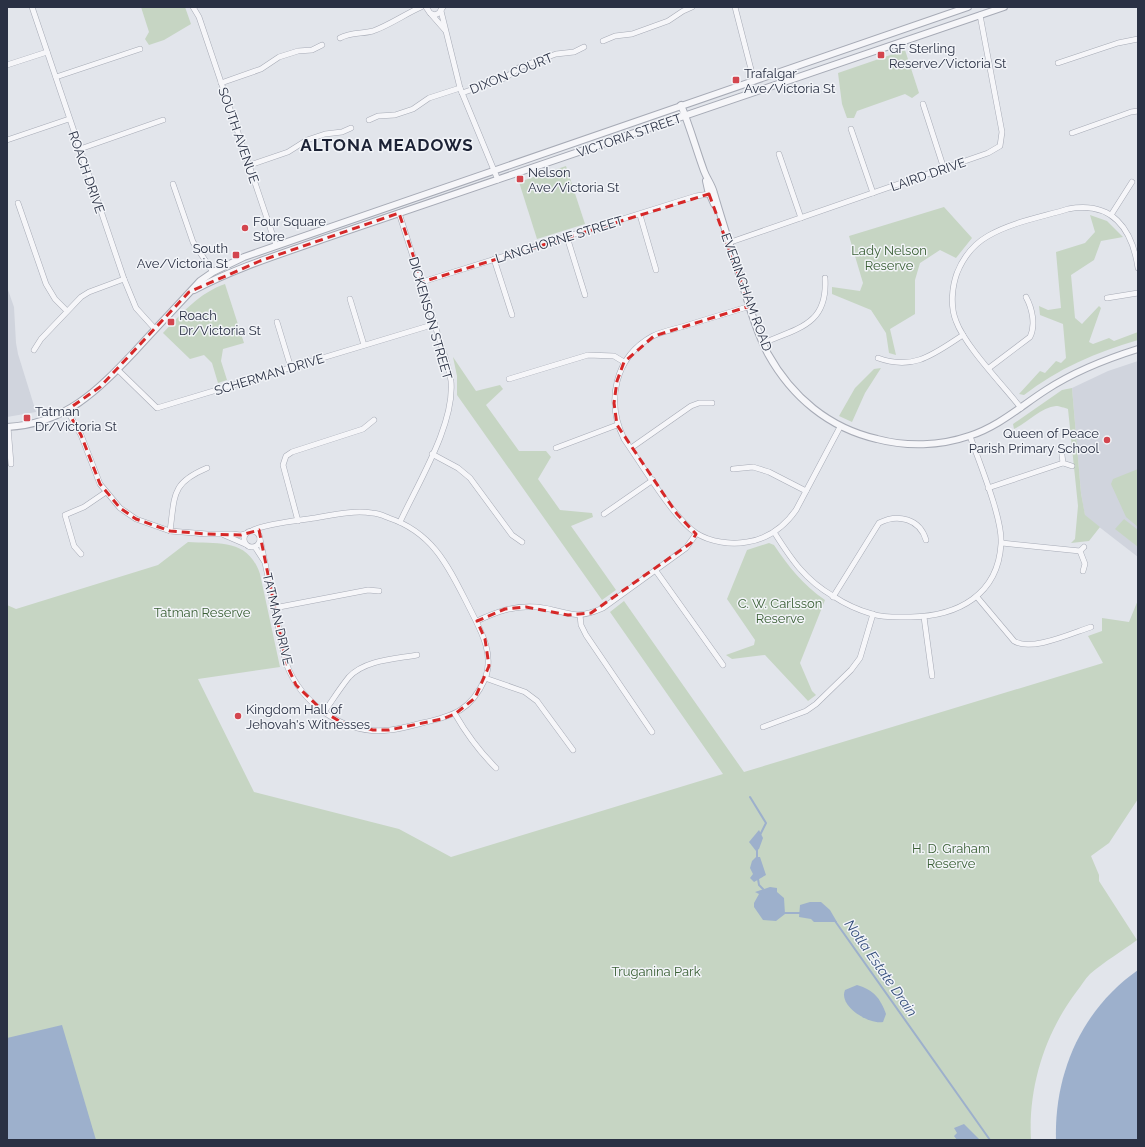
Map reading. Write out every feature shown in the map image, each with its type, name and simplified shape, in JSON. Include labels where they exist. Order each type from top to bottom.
[{"type":"street","name":"ROACH DRIVE","points":[[32,7],[124,279],[136,308],[155,329]]},
{"type":"street","name":"SOUTH AVENUE","points":[[193,7],[199,17],[280,254]]},
{"type":"street","name":"SOUTH AVENUE","points":[[198,7],[199,17]]},
{"type":"street","points":[[340,38],[349,34],[368,32],[386,26],[402,15],[421,7]]},
{"type":"street","points":[[603,41],[615,36],[632,34],[668,21],[692,7]]},
{"type":"street","points":[[735,7],[758,91]]},
{"type":"street","name":"VICTORIA STREET","points":[[8,427],[34,424],[56,416],[78,404],[100,387],[189,292],[213,272],[244,257],[396,203],[968,7]]},
{"type":"street","name":"VICTORIA STREET","points":[[189,292],[218,278],[280,254],[1004,7]]},
{"type":"street","points":[[414,11],[429,11],[437,14],[443,9]]},
{"type":"street","points":[[443,9],[445,30],[461,90],[498,180]]},
{"type":"street","points":[[429,11],[445,30]]},
{"type":"street","name":"LAIRD DRIVE","points":[[728,243],[944,169],[994,150],[1000,146],[1002,141],[980,15]]},
{"type":"street","points":[[1058,63],[1118,43],[1138,39]]},
{"type":"street","points":[[221,82],[261,69],[279,57],[298,51],[312,50],[322,45]]},
{"type":"street","name":"DIXON COURT","points":[[369,120],[378,116],[395,115],[413,109],[429,98],[504,78],[520,67],[556,54],[574,52],[584,47]]},
{"type":"street","points":[[56,78],[140,49]]},
{"type":"street","points":[[7,66],[47,52]]},
{"type":"street","points":[[923,104],[944,169]]},
{"type":"street","name":"EVERINGHAM ROAD","points":[[681,105],[763,343],[784,380],[798,396],[813,409],[840,427],[864,436],[888,442],[916,444],[950,442],[970,436],[995,424],[1046,390],[1082,369],[1138,349]]},
{"type":"street","points":[[1072,133],[1131,112],[1138,111]]},
{"type":"street","points":[[7,140],[69,119]]},
{"type":"street","points":[[80,149],[163,120]]},
{"type":"street","points":[[250,165],[290,151],[307,140],[325,134],[342,132],[351,128]]},
{"type":"street","points":[[851,129],[873,193]]},
{"type":"street","points":[[779,154],[801,218]]},
{"type":"street","points":[[1111,215],[1132,182]]},
{"type":"street","points":[[174,184],[194,242],[218,278]]},
{"type":"street","name":"LANGHORNE STREET","points":[[422,282],[710,192]]},
{"type":"street","points":[[18,203],[46,284],[55,299],[67,311]]},
{"type":"street","name":"DICKENSON STREET","points":[[396,203],[422,282],[451,380],[451,392],[445,424],[400,522]]},
{"type":"street","points":[[1021,408],[963,335],[956,320],[953,294],[959,268],[976,245],[987,236],[1002,229],[1068,209],[1079,207],[1091,208],[1111,215],[1125,229],[1131,237],[1138,268]]},
{"type":"street","points":[[640,215],[656,270]]},
{"type":"street","points":[[567,237],[585,295]]},
{"type":"street","points":[[494,259],[512,315]]},
{"type":"street","points":[[763,343],[796,330],[812,320],[822,307],[826,294],[825,278]]},
{"type":"street","points":[[34,350],[41,339],[67,311],[89,292],[124,279]]},
{"type":"street","points":[[1107,298],[1138,293]]},
{"type":"street","points":[[989,368],[1030,336],[1033,330],[1032,308],[1026,297]]},
{"type":"street","points":[[350,299],[364,345]]},
{"type":"street","points":[[750,306],[654,336],[635,350],[624,362],[616,381],[614,403],[617,425],[652,480],[677,514],[696,534],[716,541],[738,544],[756,540],[774,532],[791,517],[840,427]]},
{"type":"street","points":[[277,322],[291,368]]},
{"type":"street","name":"SCHERMAN DRIVE","points":[[117,369],[157,408],[435,324]]},
{"type":"street","points":[[878,358],[899,363],[914,362],[929,357],[963,335]]},
{"type":"street","points":[[509,379],[588,355],[614,356],[624,362]]},
{"type":"street","points":[[631,448],[691,406],[699,403],[712,404]]},
{"type":"street","points":[[68,410],[82,435],[100,484],[120,508],[136,519],[170,531],[241,535],[253,530],[260,538],[254,547],[223,534]]},
{"type":"street","points":[[298,521],[284,465],[286,456],[292,452],[363,429],[374,420]]},
{"type":"street","points":[[556,448],[617,425]]},
{"type":"street","points":[[8,427],[11,464]]},
{"type":"street","points":[[774,532],[798,568],[814,583],[833,596],[873,614],[899,617],[924,617],[948,612],[964,605],[976,597],[988,585],[999,561],[1002,543],[999,523],[970,436]]},
{"type":"street","points":[[432,454],[458,468],[470,478],[512,535],[522,542]]},
{"type":"street","points":[[1062,455],[1063,463]]},
{"type":"street","points":[[988,488],[1063,463],[1072,466]]},
{"type":"street","points":[[733,468],[753,467],[769,472],[806,491]]},
{"type":"street","points":[[170,531],[176,491],[182,482],[191,474],[207,468]]},
{"type":"street","points":[[604,514],[652,480]]},
{"type":"street","points":[[81,554],[74,546],[65,515],[84,507],[106,492]]},
{"type":"street","name":"TATMAN DRIVE","points":[[253,530],[266,526],[345,513],[372,513],[400,522],[418,532],[431,544],[446,562],[485,639],[488,654],[488,666],[485,678],[475,698],[466,707],[455,714],[442,719],[389,730],[373,730],[356,727],[324,712],[304,695],[291,677],[286,663],[260,538],[264,530],[273,526]]},
{"type":"street","points":[[833,596],[879,523],[892,519],[913,521],[922,529],[926,540]]},
{"type":"street","points":[[245,534],[245,544]]},
{"type":"street","points":[[477,622],[505,609],[538,607],[568,615],[580,616],[603,608],[686,548],[696,534]]},
{"type":"street","points":[[1002,543],[1080,551]]},
{"type":"street","name":"TATMAN DRIVE","points":[[254,547],[265,562]]},
{"type":"street","points":[[1080,551],[1084,547]]},
{"type":"street","points":[[1080,551],[1085,564],[1083,571]]},
{"type":"street","points":[[656,571],[723,665]]},
{"type":"street","points":[[274,608],[368,590],[379,592]]},
{"type":"street","points":[[976,597],[1014,641],[1019,644],[1036,645],[1091,627]]},
{"type":"street","points":[[763,727],[806,711],[816,704],[851,670],[860,658],[873,614]]},
{"type":"street","points":[[580,616],[581,625],[586,635],[652,732]]},
{"type":"street","points":[[924,617],[932,676]]},
{"type":"street","points":[[324,712],[350,676],[357,670],[380,662],[417,655]]},
{"type":"street","points":[[485,678],[525,692],[537,700],[573,750]]},
{"type":"street","points":[[455,714],[479,751],[496,768]]},
{"type":"highlighted area","points":[[709,194],[750,306],[654,336],[624,362],[617,381],[614,403],[617,425],[677,514],[696,534],[691,543],[591,613],[568,615],[526,607],[505,609],[477,621],[485,639],[489,666],[475,698],[455,714],[442,719],[389,730],[373,730],[341,722],[324,712],[296,685],[286,663],[259,530],[241,535],[170,531],[136,519],[120,508],[100,484],[81,435],[67,410],[100,387],[189,292],[260,261],[399,213],[422,282]]},
{"type":"shaded area","points":[[7,287],[14,307],[18,354],[36,412],[7,417]]},
{"type":"shaded area","name":"Queen of Peace Parish Primary School","points":[[1138,361],[1138,557],[1085,516],[1081,493],[1072,388],[1108,371]]},
{"type":"green space","points":[[141,7],[185,7],[191,24],[164,40],[149,45],[145,39],[149,32]]},
{"type":"green space","points":[[905,50],[919,93],[912,98],[905,94],[857,111],[854,118],[847,118],[842,104],[838,73]]},
{"type":"green space","points":[[566,166],[585,224],[537,239],[519,182]]},
{"type":"green space","name":"Lady Nelson Reserve","points":[[944,207],[972,238],[956,258],[940,250],[920,263],[915,280],[915,314],[890,329],[896,355],[889,353],[886,333],[871,310],[832,294],[832,287],[860,291],[863,283],[849,236]]},
{"type":"green space","points":[[1090,215],[1107,221],[1123,237],[1101,241],[1094,260],[1071,275],[1075,318],[1082,324],[1099,306],[1101,308],[1089,342],[1093,344],[1109,338],[1114,341],[1138,332],[1138,340],[1078,362],[1050,377],[1024,395],[1019,394],[1040,371],[1045,373],[1056,361],[1061,363],[1066,358],[1063,324],[1040,315],[1039,306],[1048,310],[1061,308],[1056,252],[1085,243],[1095,232]]},
{"type":"green space","points":[[225,284],[244,343],[223,349],[221,361],[227,380],[218,383],[212,363],[204,355],[190,359],[163,333],[191,304],[207,293]]},
{"type":"green space","points":[[453,357],[476,391],[500,385],[503,389],[486,405],[519,451],[546,451],[551,457],[538,479],[560,510],[592,513],[593,517],[571,526],[616,590],[602,600],[457,395],[457,376]]},
{"type":"green space","points":[[881,368],[865,393],[852,422],[839,416],[855,388],[874,369]]},
{"type":"green space","points":[[1072,388],[1081,493],[1085,515],[1100,527],[1089,541],[1071,543],[1075,539],[1078,506],[1068,409],[1057,406],[1050,407],[1014,429],[1013,424],[1062,390]]},
{"type":"green space","points":[[1138,469],[1138,527],[1126,517],[1111,484],[1113,479]]},
{"type":"green space","points":[[1124,519],[1138,530],[1138,547],[1115,529]]},
{"type":"green space","points":[[188,542],[231,545],[240,549],[248,554],[255,562],[260,574],[280,667],[198,679],[254,792],[399,829],[451,857],[723,774],[610,612],[624,601],[744,772],[1103,663],[1088,636],[1102,631],[1102,618],[1129,622],[1138,600],[1138,799],[1109,843],[1091,856],[1099,875],[1099,881],[1137,940],[1090,974],[1066,1007],[1056,1025],[1041,1061],[1036,1081],[1032,1100],[1031,1140],[7,1140],[7,605],[16,609],[158,565]]},
{"type":"green space","name":"C. W. Carlsson Reserve","points":[[769,543],[774,545],[790,568],[803,582],[825,600],[800,663],[812,691],[816,695],[808,701],[765,655],[732,659],[726,655],[754,645],[755,640],[727,599],[747,550]]},
{"type":"water","points":[[759,830],[763,838],[759,849],[756,851],[749,842]]},
{"type":"water","points":[[756,857],[760,857],[766,875],[754,882],[750,878],[753,874],[750,868],[752,861]]},
{"type":"water","points":[[770,887],[777,888],[777,892],[784,898],[785,914],[776,921],[763,920],[754,907],[754,903],[759,894],[755,892]]},
{"type":"water","points":[[810,902],[821,902],[830,910],[837,922],[814,922],[811,919],[799,917],[800,905]]},
{"type":"water","points":[[1138,970],[1137,1140],[1056,1140],[1060,1091],[1066,1067],[1075,1044],[1087,1023],[1101,1004],[1118,986]]},
{"type":"water","points":[[857,985],[868,989],[879,999],[886,1014],[883,1022],[870,1021],[850,1008],[844,996],[845,990]]},
{"type":"water","points":[[62,1025],[96,1140],[7,1140],[7,1038]]},
{"type":"water","points":[[964,1124],[980,1140],[957,1140],[954,1136],[957,1133],[954,1128]]},
{"type":"waterway","name":"Notla Estate Drain","points":[[750,797],[766,823],[760,835]]},
{"type":"waterway","name":"Notla Estate Drain","points":[[757,849],[757,858]]},
{"type":"waterway","name":"Notla Estate Drain","points":[[758,879],[759,885],[763,889]]},
{"type":"waterway","name":"Notla Estate Drain","points":[[784,913],[800,913]]},
{"type":"waterway","name":"Notla Estate Drain","points":[[835,921],[990,1140]]},
{"type":"place","name":"GF Sterling Reserve/Victoria St","points":[[881,55]]},
{"type":"place","name":"Trafalgar Ave/Victoria St","points":[[736,80]]},
{"type":"place","name":"Nelson Ave/Victoria St","points":[[520,179]]},
{"type":"place","name":"Four Square Store","points":[[245,228]]},
{"type":"place","name":"South Ave/Victoria St","points":[[236,255]]},
{"type":"place","name":"Roach Dr/Victoria St","points":[[171,322]]},
{"type":"place","name":"Tatman Dr/Victoria St","points":[[27,418]]},
{"type":"place","name":"Queen of Peace Parish Primary School","points":[[1107,440]]},
{"type":"place","name":"Kingdom Hall of Jehovah's Witnesses","points":[[238,716]]},
{"type":"district","name":"ALTONA MEADOWS","points":[[387,145]]},
{"type":"park label","name":"Tatman Reserve","points":[[202,612]]},
{"type":"park label","name":"H. D. Graham Reserve","points":[[951,856]]},
{"type":"park label","name":"Truganina Park","points":[[656,971]]}]
